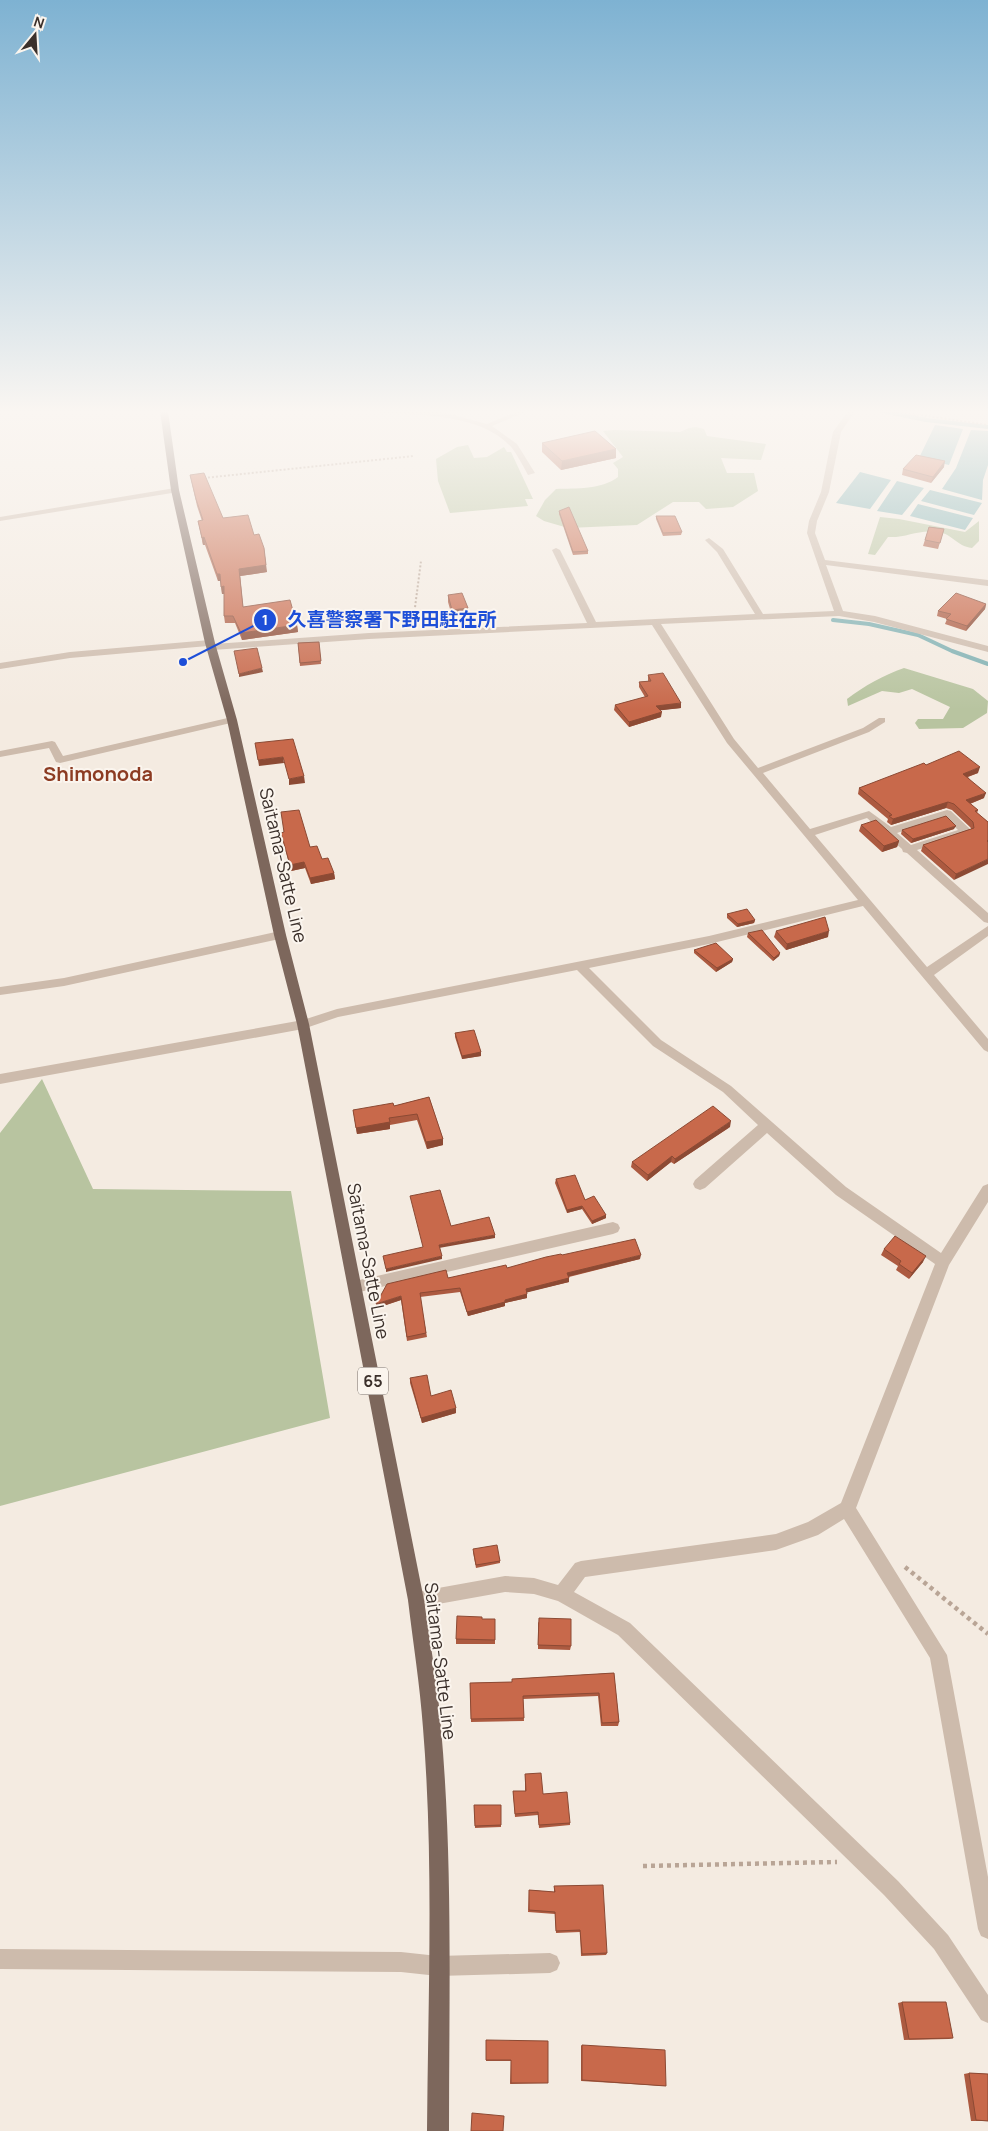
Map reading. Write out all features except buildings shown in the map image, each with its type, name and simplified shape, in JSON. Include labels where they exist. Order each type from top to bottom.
[{"type":"main road","name":"Saitama-Satte Line","points":[[180,510],[211,645],[232,720],[280,935],[303,1024],[416,1600],[427,1671],[434,1758],[438,1865],[438,2131]]},
{"type":"street","points":[[0,519],[52,510]]},
{"type":"street","points":[[817,510],[813,521],[812,533],[839,613]]},
{"type":"street","points":[[709,540],[720,552],[760,616]]},
{"type":"street","points":[[556,550],[593,625]]},
{"type":"street","points":[[823,562],[988,583]]},
{"type":"street","points":[[0,666],[70,655],[211,645],[839,613],[875,619],[988,649]]},
{"type":"street","points":[[655,622],[730,741],[988,1047]]},
{"type":"street","points":[[0,754],[52,744],[60,760],[232,720]]},
{"type":"street","points":[[756,772],[866,730],[882,720]]},
{"type":"street","points":[[808,833],[869,814],[907,850],[988,919]]},
{"type":"street","points":[[888,832],[947,814],[966,831],[907,850]]},
{"type":"street","points":[[0,1079],[303,1024],[337,1013],[709,940],[865,902]]},
{"type":"street","points":[[926,974],[988,930]]},
{"type":"street","points":[[0,991],[64,982],[280,935]]},
{"type":"street","points":[[580,966],[657,1044],[727,1089],[841,1192],[943,1262]]},
{"type":"street","points":[[700,1184],[767,1125]]},
{"type":"street","points":[[561,1594],[581,1569],[776,1542],[812,1529],[848,1509],[943,1262],[988,1190]]},
{"type":"street","points":[[354,1287],[614,1228]]},
{"type":"street","points":[[848,1509],[938,1655],[988,1929]]},
{"type":"street","points":[[416,1600],[505,1584],[534,1586],[561,1594],[624,1629],[891,1888],[941,1942],[988,2013]]},
{"type":"street","points":[[0,1959],[402,1962],[438,1966],[550,1963]]},
{"type":"path","points":[[411,634],[421,561]]},
{"type":"path","points":[[874,1551],[904,1567],[988,1634]]},
{"type":"path","points":[[642,1866],[864,1861]]},
{"type":"green space","points":[[449,510],[478,510],[450,513]]},
{"type":"green space","points":[[539,510],[660,510],[637,525],[568,528],[544,521],[536,516]]},
{"type":"green space","points":[[880,517],[965,532],[979,521],[979,541],[972,548],[967,547],[943,533],[931,531],[888,537],[875,555],[868,554]]},
{"type":"green space","points":[[904,668],[973,689],[988,701],[987,713],[963,728],[919,729],[915,723],[918,719],[943,719],[950,707],[912,689],[899,693],[882,691],[848,706],[847,699],[867,685]]},
{"type":"green space","points":[[42,1079],[93,1189],[291,1191],[330,1418],[0,1506],[0,1133]]},
{"type":"water","points":[[877,510],[906,510],[902,515]]},
{"type":"water","points":[[914,510],[943,510],[973,518],[965,530],[910,516]]},
{"type":"water","points":[[957,510],[977,510],[974,515]]},
{"type":"waterway","points":[[833,620],[869,624],[918,635],[952,651],[988,664]]},
{"type":"place","name":"久喜警察署下野田駐在所","points":[[183,662]]},
{"type":"district","name":"Shimonoda","points":[[98,773]]}]
